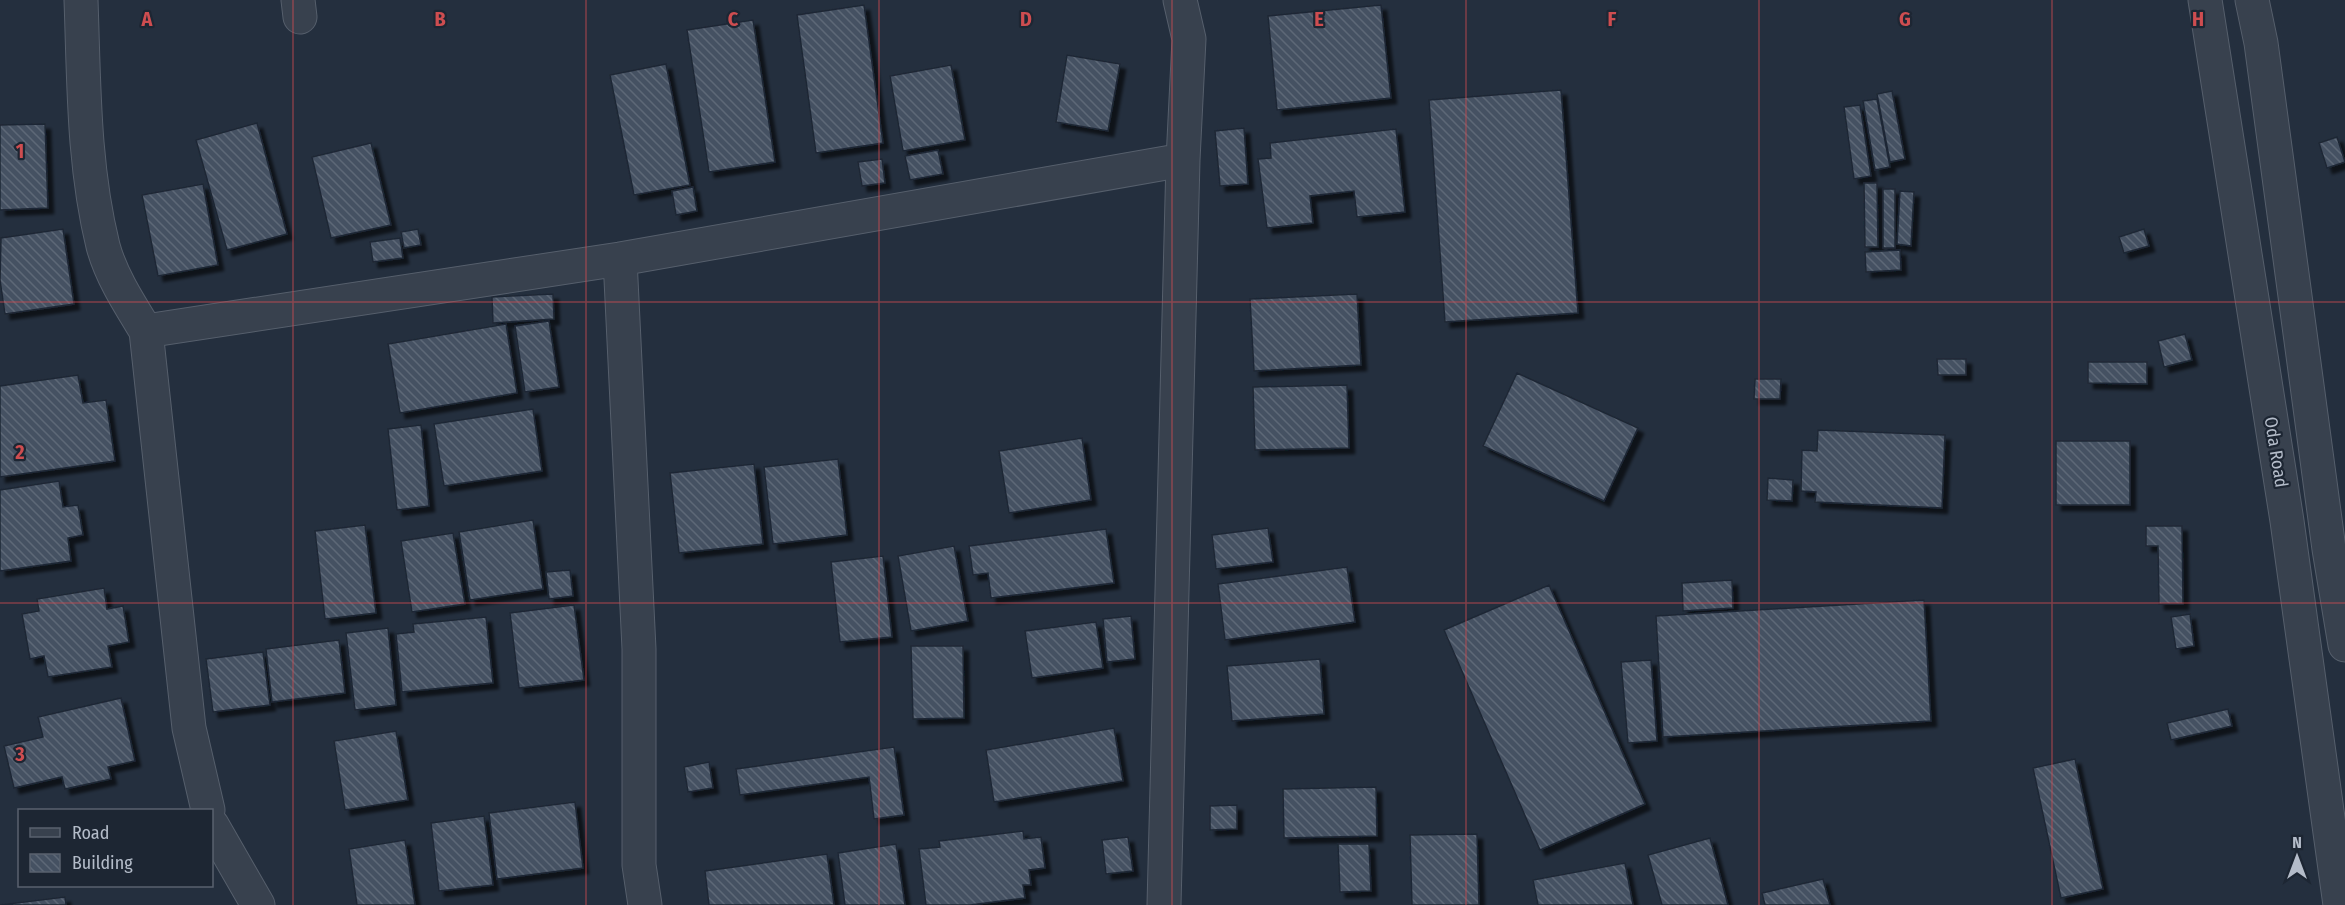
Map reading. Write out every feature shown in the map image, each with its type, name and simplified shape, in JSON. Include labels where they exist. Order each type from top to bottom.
[{"type":"street","points":[[81,0],[87,161],[104,247],[125,297],[146,331],[189,728],[208,809]]},
{"type":"street","points":[[1164,905],[1183,160],[1189,39],[1180,0]]},
{"type":"street","name":"Oda Road","points":[[2205,0],[2287,521],[2340,905]]},
{"type":"street","points":[[2252,0],[2261,43],[2287,234],[2337,548],[2345,645]]},
{"type":"street","points":[[146,331],[620,259],[1183,160]]},
{"type":"street","points":[[2243,241],[2287,234]]},
{"type":"street","points":[[620,259],[639,649],[639,865],[645,905]]},
{"type":"street","points":[[213,827],[258,905]]},
{"type":"building","points":[[864,5],[883,143],[816,153],[797,15]]},
{"type":"building","points":[[1381,5],[1391,98],[1277,110],[1268,16]]},
{"type":"building","points":[[753,20],[775,162],[709,172],[687,30]]},
{"type":"building","points":[[1067,55],[1120,64],[1108,131],[1056,122]]},
{"type":"building","points":[[666,64],[690,185],[634,195],[610,75]]},
{"type":"building","points":[[951,65],[965,140],[903,151],[890,76]]},
{"type":"building","points":[[1561,90],[1578,313],[1445,322],[1429,100]]},
{"type":"building","points":[[1892,91],[1905,159],[1890,162],[1877,94]]},
{"type":"building","points":[[1877,99],[1890,167],[1875,170],[1863,101]]},
{"type":"building","points":[[1860,105],[1871,176],[1854,179],[1844,107]]},
{"type":"building","points":[[257,123],[287,234],[227,250],[196,140]]},
{"type":"building","points":[[45,124],[48,208],[0,210],[0,125]]},
{"type":"building","points":[[1244,128],[1248,184],[1220,186],[1215,131]]},
{"type":"building","points":[[1396,129],[1405,212],[1357,217],[1354,191],[1310,196],[1313,223],[1267,228],[1258,159],[1271,158],[1270,143]]},
{"type":"building","points":[[2337,137],[2345,162],[2327,168],[2319,143]]},
{"type":"building","points":[[371,143],[391,225],[331,238],[312,157]]},
{"type":"building","points":[[938,150],[943,174],[910,180],[905,156]]},
{"type":"building","points":[[882,159],[885,183],[862,186],[858,162]]},
{"type":"building","points":[[1864,183],[1877,183],[1878,247],[1865,247]]},
{"type":"building","points":[[203,184],[218,265],[158,276],[142,195]]},
{"type":"building","points":[[693,187],[697,211],[676,215],[672,191]]},
{"type":"building","points":[[1883,189],[1895,189],[1895,248],[1883,248]]},
{"type":"building","points":[[1900,191],[1914,192],[1911,246],[1897,244]]},
{"type":"building","points":[[63,229],[74,304],[5,314],[0,280],[1,238]]},
{"type":"building","points":[[418,229],[421,245],[404,248],[401,232]]},
{"type":"building","points":[[2144,229],[2149,246],[2124,253],[2119,237]]},
{"type":"building","points":[[400,238],[403,258],[373,262],[370,242]]},
{"type":"building","points":[[1900,250],[1901,270],[1866,272],[1865,252]]},
{"type":"building","points":[[553,294],[554,319],[493,323],[492,297]]},
{"type":"building","points":[[1357,294],[1361,365],[1254,371],[1250,299]]},
{"type":"building","points":[[549,321],[559,387],[525,392],[515,326]]},
{"type":"building","points":[[506,324],[517,393],[400,413],[388,344]]},
{"type":"building","points":[[2185,334],[2192,360],[2164,367],[2158,341]]},
{"type":"building","points":[[1937,359],[1966,359],[1966,375],[1938,375]]},
{"type":"building","points":[[2088,362],[2147,362],[2147,384],[2088,383]]},
{"type":"building","points":[[1517,373],[1638,428],[1604,501],[1483,446]]},
{"type":"building","points":[[78,375],[83,403],[106,400],[115,461],[0,477],[0,386]]},
{"type":"building","points":[[1755,379],[1781,379],[1780,399],[1754,399]]},
{"type":"building","points":[[1347,385],[1349,448],[1255,450],[1253,387]]},
{"type":"building","points":[[533,409],[542,471],[444,486],[434,424]]},
{"type":"building","points":[[421,425],[429,506],[397,510],[388,429]]},
{"type":"building","points":[[1818,430],[1945,435],[1942,508],[1815,502],[1816,492],[1801,491],[1802,450],[1817,451]]},
{"type":"building","points":[[1082,438],[1091,500],[1009,513],[999,451]]},
{"type":"building","points":[[2056,441],[2130,441],[2130,505],[2056,505]]},
{"type":"building","points":[[838,459],[847,535],[773,544],[764,467]]},
{"type":"building","points":[[754,464],[763,544],[679,553],[670,473]]},
{"type":"building","points":[[1768,478],[1793,480],[1792,501],[1767,500]]},
{"type":"building","points":[[59,481],[63,507],[78,505],[83,535],[68,538],[71,561],[0,571],[0,490]]},
{"type":"building","points":[[533,520],[543,589],[470,600],[459,532]]},
{"type":"building","points":[[365,525],[376,613],[325,619],[315,531]]},
{"type":"building","points":[[2146,526],[2182,526],[2183,604],[2159,604],[2158,546],[2146,546]]},
{"type":"building","points":[[1268,528],[1273,562],[1216,569],[1212,535]]},
{"type":"building","points":[[1106,529],[1114,583],[991,598],[988,573],[973,575],[969,546]]},
{"type":"building","points":[[453,533],[465,604],[412,612],[401,541]]},
{"type":"building","points":[[954,546],[968,621],[911,631],[898,556]]},
{"type":"building","points":[[883,556],[892,637],[840,642],[831,562]]},
{"type":"building","points":[[1347,567],[1355,622],[1225,640],[1218,584]]},
{"type":"building","points":[[570,570],[573,596],[549,599],[546,572]]},
{"type":"building","points":[[1732,580],[1733,608],[1683,611],[1682,583]]},
{"type":"building","points":[[1549,585],[1645,804],[1540,850],[1444,630]]},
{"type":"building","points":[[104,588],[107,609],[123,606],[129,642],[108,646],[112,667],[48,677],[44,656],[30,659],[22,614],[39,611],[37,599]]},
{"type":"building","points":[[1924,600],[1931,721],[1663,737],[1656,616]]},
{"type":"building","points":[[574,605],[584,680],[519,688],[510,613]]},
{"type":"building","points":[[2190,614],[2194,646],[2176,649],[2171,617]]},
{"type":"building","points":[[1131,616],[1135,659],[1107,662],[1103,619]]},
{"type":"building","points":[[486,617],[493,683],[402,692],[396,634],[414,632],[413,624]]},
{"type":"building","points":[[1096,622],[1103,668],[1032,678],[1025,631]]},
{"type":"building","points":[[388,628],[396,705],[355,710],[346,633]]},
{"type":"building","points":[[339,640],[345,693],[272,702],[266,649]]},
{"type":"building","points":[[911,646],[963,646],[964,718],[913,719]]},
{"type":"building","points":[[263,652],[270,705],[213,712],[206,659]]},
{"type":"building","points":[[1320,659],[1324,714],[1232,721],[1227,666]]},
{"type":"building","points":[[1651,660],[1657,741],[1628,743],[1621,662]]},
{"type":"building","points":[[121,698],[135,761],[108,767],[111,779],[65,789],[62,777],[14,788],[4,746],[43,737],[38,717]]},
{"type":"building","points":[[2228,709],[2232,726],[2171,740],[2167,723]]},
{"type":"building","points":[[1114,728],[1123,781],[994,802],[986,750]]},
{"type":"building","points":[[396,731],[408,800],[345,810],[334,741]]},
{"type":"building","points":[[894,747],[904,815],[874,819],[869,777],[740,795],[736,769]]},
{"type":"building","points":[[2075,759],[2103,889],[2061,898],[2033,768]]},
{"type":"building","points":[[709,762],[713,788],[688,792],[684,767]]},
{"type":"building","points":[[1376,787],[1377,836],[1284,838],[1283,789]]},
{"type":"building","points":[[575,802],[583,868],[497,879],[489,813]]},
{"type":"building","points":[[1237,805],[1237,829],[1210,830],[1210,806]]},
{"type":"building","points":[[484,816],[493,885],[439,891],[431,823]]},
{"type":"building","points":[[1023,831],[1024,839],[1041,837],[1045,868],[1029,870],[1031,885],[1023,885],[1025,898],[970,905],[926,905],[919,849],[940,847],[939,841]]},
{"type":"building","points":[[1477,834],[1479,905],[1412,905],[1410,835]]},
{"type":"building","points":[[1128,837],[1133,871],[1106,874],[1102,840]]},
{"type":"building","points":[[1710,838],[1728,905],[1662,905],[1648,855]]},
{"type":"building","points":[[405,840],[415,905],[357,905],[349,849]]},
{"type":"building","points":[[896,844],[905,905],[845,905],[838,853]]},
{"type":"building","points":[[1338,844],[1369,844],[1371,891],[1340,892]]},
{"type":"building","points":[[827,854],[834,905],[709,905],[705,871]]},
{"type":"building","points":[[1625,863],[1633,905],[1538,905],[1533,880]]},
{"type":"building","points":[[1823,879],[1830,905],[1765,905],[1762,893]]},
{"type":"building","points":[[65,897],[66,905],[0,905]]}]
